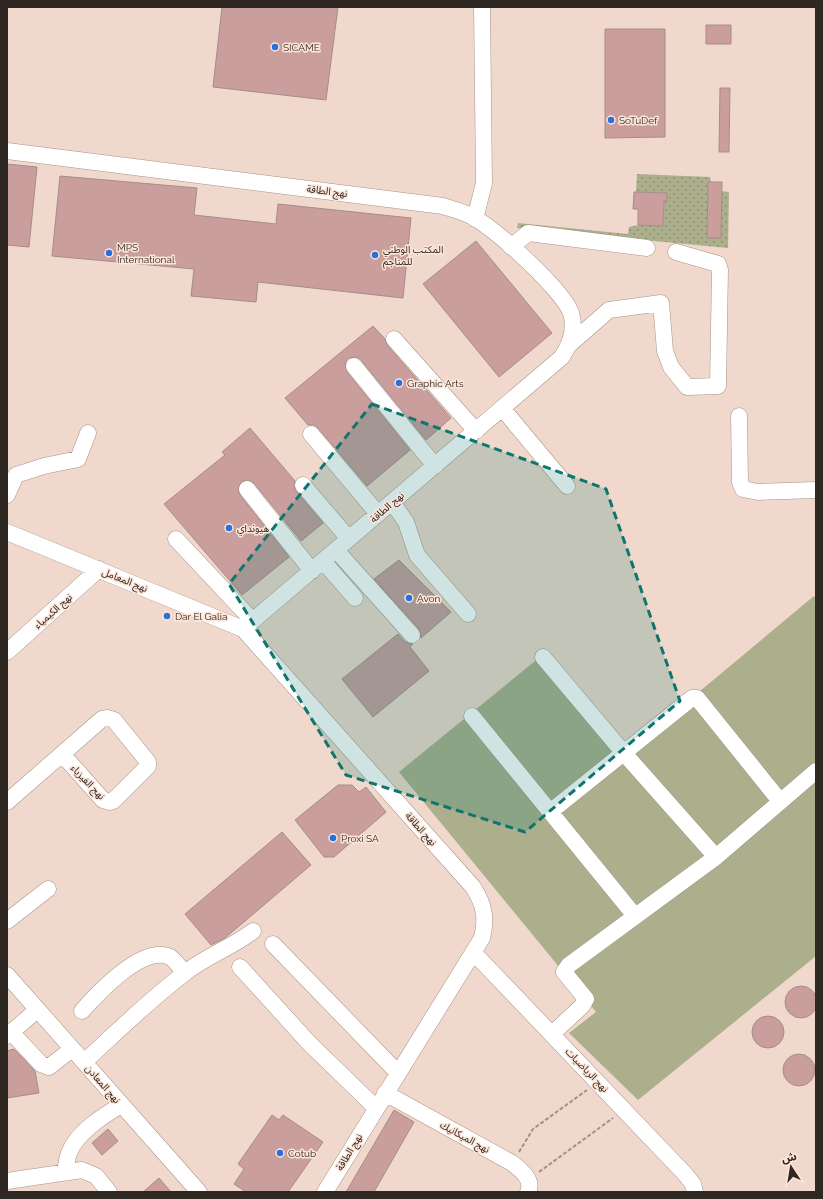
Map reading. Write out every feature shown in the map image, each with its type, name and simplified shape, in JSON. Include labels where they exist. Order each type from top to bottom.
[{"type":"street","points":[[475,219],[484,184],[482,7]]},
{"type":"street","name":"نهج الطاقة","points":[[7,151],[443,206],[475,219],[488,227],[554,286],[563,298],[571,314],[573,329],[570,344],[562,357],[248,625],[473,887],[482,902],[485,926],[482,938],[325,1192]]},
{"type":"street","points":[[511,247],[528,233],[647,248]]},
{"type":"street","points":[[570,344],[609,310],[661,303],[665,351],[671,367],[687,387],[718,386],[720,270],[718,264],[676,252]]},
{"type":"street","points":[[394,339],[476,431]]},
{"type":"street","points":[[354,366],[435,466]]},
{"type":"street","points":[[502,408],[567,486]]},
{"type":"street","points":[[739,416],[740,482],[743,489],[758,492],[816,490]]},
{"type":"street","points":[[7,495],[16,475],[44,466],[78,459],[88,433]]},
{"type":"street","points":[[311,434],[378,514]]},
{"type":"street","points":[[303,485],[349,539]]},
{"type":"street","points":[[247,489],[318,566],[355,598]]},
{"type":"street","points":[[392,502],[406,522],[417,555],[468,614]]},
{"type":"street","name":"نهج المعامل","points":[[7,532],[99,569],[248,625]]},
{"type":"street","points":[[176,539],[248,625]]},
{"type":"street","points":[[336,550],[412,635]]},
{"type":"street","name":"نهج الكيمياء","points":[[7,652],[99,569]]},
{"type":"street","points":[[543,657],[622,752],[716,857]]},
{"type":"street","points":[[550,812],[684,702],[692,698],[697,698],[780,801]]},
{"type":"street","points":[[472,716],[635,916]]},
{"type":"street","name":"نهج الفيزياء","points":[[7,802],[102,719],[108,718],[114,720],[148,762],[148,766],[113,801],[109,802],[103,800],[62,754]]},
{"type":"street","points":[[552,1034],[582,1006],[586,999],[564,972],[569,965],[716,857],[816,771]]},
{"type":"street","points":[[7,920],[48,889]]},
{"type":"street","points":[[84,1062],[185,973],[209,957],[219,954],[237,944],[253,931]]},
{"type":"street","points":[[273,944],[398,1072]]},
{"type":"street","name":"نهج الرياضيات","points":[[473,952],[685,1174],[693,1184],[695,1192]]},
{"type":"street","points":[[82,1011],[104,986],[142,960],[160,955],[171,958],[185,973]]},
{"type":"street","points":[[240,967],[309,1043],[376,1108]]},
{"type":"street","name":"نهج المعادن","points":[[7,975],[198,1192]]},
{"type":"street","points":[[37,1010],[9,1034],[46,1067],[49,1067],[72,1049]]},
{"type":"street","name":"نهج الميكانيك","points":[[385,1093],[512,1163],[522,1170],[528,1186]]},
{"type":"street","points":[[65,1172],[69,1153],[77,1140],[104,1115],[121,1105]]},
{"type":"street","points":[[7,1180],[82,1170],[96,1176],[109,1192]]},
{"type":"path","points":[[512,1163],[533,1128],[598,1082]]},
{"type":"path","points":[[528,1186],[625,1110]]},
{"type":"highlighted area","points":[[372,404],[606,489],[680,701],[525,832],[346,775],[229,584]]},
{"type":"green space","points":[[637,174],[710,177],[711,182],[708,182],[707,238],[721,238],[721,191],[729,192],[728,248],[517,228],[518,223],[628,234],[629,227],[638,225],[663,226],[664,201],[667,201],[667,193],[636,192]]},
{"type":"green space","points":[[814,596],[816,598],[816,956],[638,1100],[569,1033],[596,1012],[399,772],[540,657],[622,756]]},
{"type":"building","name":"SICAME","points":[[222,7],[338,7],[326,100],[213,87]]},
{"type":"building","points":[[706,25],[731,25],[731,44],[706,44]]},
{"type":"building","points":[[605,29],[665,29],[665,137],[605,138]]},
{"type":"building","points":[[720,88],[730,88],[729,152],[719,152]]},
{"type":"building","points":[[7,164],[37,167],[29,247],[7,245]]},
{"type":"building","points":[[60,176],[197,188],[194,215],[276,224],[278,204],[411,218],[403,298],[258,282],[256,302],[191,296],[194,269],[52,256]]},
{"type":"building","points":[[708,182],[722,182],[721,238],[707,238]]},
{"type":"building","points":[[634,192],[667,193],[667,201],[664,201],[663,226],[638,225],[638,209],[633,209]]},
{"type":"building","points":[[476,241],[552,333],[499,377],[423,284]]},
{"type":"building","points":[[373,326],[385,339],[387,345],[451,418],[426,440],[361,360],[357,357],[348,358],[345,363],[347,372],[410,450],[367,486],[318,428],[314,425],[308,425],[285,398]]},
{"type":"building","name":"هيونداي","points":[[250,428],[295,481],[294,486],[296,491],[323,523],[301,541],[254,483],[246,480],[241,482],[238,490],[240,495],[289,557],[242,595],[164,504],[225,455],[222,452]]},
{"type":"building","name":"Avon","points":[[399,560],[451,612],[421,638],[419,629],[374,579]]},
{"type":"building","points":[[398,634],[405,642],[413,644],[410,647],[429,671],[373,717],[342,679]]},
{"type":"building","name":"Proxi SA","points":[[338,785],[352,785],[359,792],[366,787],[386,812],[334,857],[324,857],[295,820]]},
{"type":"building","points":[[282,832],[311,865],[225,938],[211,945],[185,914]]},
{"type":"building","points":[[798,986],[804,986],[814,993],[817,1002],[816,1008],[810,1015],[804,1018],[798,1018],[788,1011],[785,1005],[785,999],[792,989]]},
{"type":"building","points":[[765,1016],[771,1016],[781,1023],[784,1032],[783,1038],[777,1045],[771,1048],[765,1048],[755,1041],[752,1035],[752,1029],[759,1019]]},
{"type":"building","points":[[14,1049],[35,1071],[39,1093],[7,1098],[7,1051]]},
{"type":"building","points":[[796,1054],[802,1054],[812,1061],[815,1070],[814,1076],[808,1083],[802,1086],[796,1086],[786,1079],[783,1073],[783,1067],[790,1057]]},
{"type":"building","points":[[394,1110],[414,1122],[374,1192],[346,1192]]},
{"type":"building","name":"Cotub","points":[[272,1115],[279,1120],[283,1115],[323,1142],[288,1192],[246,1192],[234,1184],[244,1169],[238,1164]]},
{"type":"building","points":[[108,1129],[118,1141],[102,1155],[92,1143]]},
{"type":"building","points":[[159,1178],[171,1192],[143,1192]]},
{"type":"place","name":"SICAME","points":[[275,47]]},
{"type":"place","name":"SoTuDef","points":[[611,120]]},
{"type":"place","name":"MPS International","points":[[109,253]]},
{"type":"place","name":"المكتب الوطني للمناجم","points":[[375,255]]},
{"type":"place","name":"Graphic Arts","points":[[399,383]]},
{"type":"place","name":"هيونداي","points":[[229,528]]},
{"type":"place","name":"Avon","points":[[409,598]]},
{"type":"place","name":"Dar El Galia","points":[[167,616]]},
{"type":"place","name":"Proxi SA","points":[[333,838]]},
{"type":"place","name":"Cotub","points":[[280,1153]]}]
